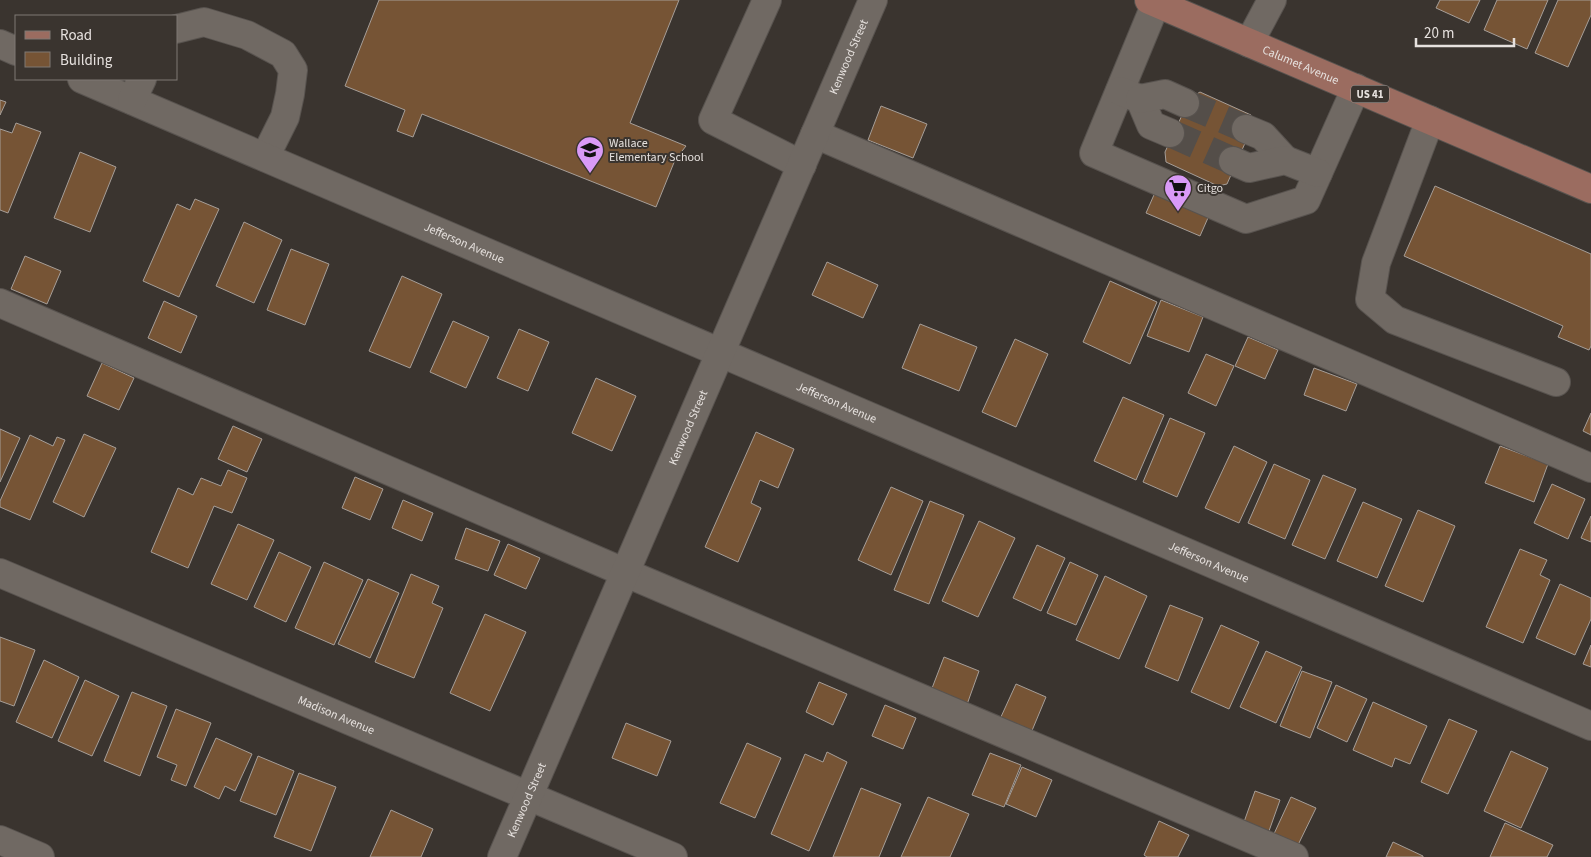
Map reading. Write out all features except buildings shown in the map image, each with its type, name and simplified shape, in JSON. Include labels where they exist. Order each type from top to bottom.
[{"type":"main road","name":"Calumet Avenue","points":[[1153,2],[1591,189]]},
{"type":"street","points":[[767,0],[713,120],[802,165]]},
{"type":"street","name":"Kenwood Street","points":[[502,857],[873,0]]},
{"type":"street","points":[[1249,43],[1272,0]]},
{"type":"street","points":[[1153,2],[1130,95],[1094,153],[1246,219],[1306,200],[1356,88]]},
{"type":"street","points":[[178,28],[204,22],[247,35],[283,54],[293,70],[290,94],[285,117],[265,157]]},
{"type":"street","points":[[0,44],[15,51]]},
{"type":"street","name":"Jefferson Avenue","points":[[88,80],[137,89],[265,157],[1591,726]]},
{"type":"street","points":[[1130,95],[1165,94],[1185,103]]},
{"type":"street","points":[[1130,95],[1151,125],[1170,133]]},
{"type":"street","points":[[1430,120],[1376,263],[1370,299],[1395,320],[1556,382]]},
{"type":"street","points":[[1246,129],[1263,136],[1286,160],[1318,173]]},
{"type":"street","points":[[815,134],[1591,468]]},
{"type":"street","points":[[1233,161],[1249,168],[1286,160]]},
{"type":"street","points":[[0,304],[1294,857]]},
{"type":"street","name":"Madison Avenue","points":[[0,573],[673,857]]},
{"type":"street","points":[[0,840],[40,857]]},
{"type":"tunnel","points":[[1185,103],[1246,129]]},
{"type":"tunnel","points":[[1170,133],[1233,161]]},
{"type":"place","name":"Wallace Elementary School","points":[[590,174]]},
{"type":"place","name":"Citgo","points":[[1178,212]]}]
